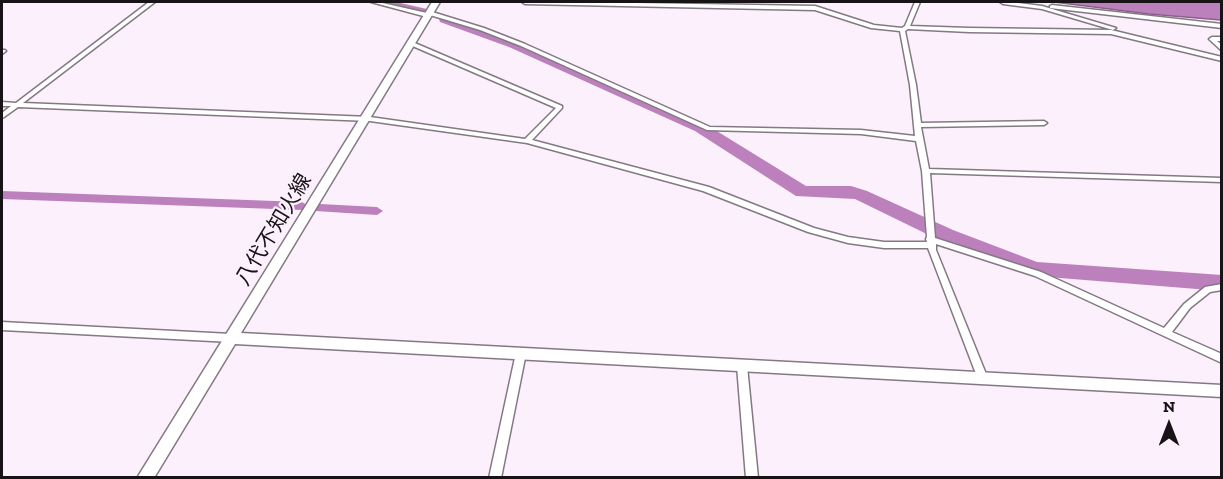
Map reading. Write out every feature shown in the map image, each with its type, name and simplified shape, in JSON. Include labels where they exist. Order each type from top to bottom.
[{"type":"street","points":[[2,116],[152,2]]},
{"type":"street","points":[[374,2],[431,10],[482,29],[523,45],[709,129],[861,132],[919,139]]},
{"type":"street","points":[[525,2],[815,8],[873,27],[1111,32],[1221,59]]},
{"type":"street","points":[[918,2],[904,28],[914,85],[919,139],[926,171],[930,239],[983,379]]},
{"type":"street","points":[[1003,2],[1042,8],[1098,25],[1221,54]]},
{"type":"street","points":[[1018,2],[1095,13],[1221,26]]},
{"type":"street","name":"八代不知火線","points":[[145,477],[431,10]]},
{"type":"street","points":[[1221,39],[1212,39],[1221,49]]},
{"type":"street","points":[[410,43],[448,57],[560,107],[527,141]]},
{"type":"street","points":[[2,104],[364,118],[527,141],[706,189],[811,230],[848,240],[884,245],[930,239],[1038,274],[1221,359]]},
{"type":"street","points":[[918,124],[1044,123]]},
{"type":"street","points":[[926,171],[1221,180]]},
{"type":"street","points":[[1166,333],[1187,306],[1208,289],[1221,287]]},
{"type":"street","points":[[2,326],[1221,392]]},
{"type":"street","points":[[495,477],[522,354]]},
{"type":"street","points":[[742,366],[752,477]]},
{"type":"shaded area","points":[[1054,2],[1221,2],[1221,20],[1149,14]]},
{"type":"waterway","points":[[383,2],[423,12]]},
{"type":"waterway","points":[[445,19],[514,44],[701,128],[802,192],[851,192],[861,195],[946,235],[1035,269],[1222,283]]},
{"type":"waterway","points":[[2,195],[302,206]]},
{"type":"waterway","points":[[320,208],[377,211]]}]
